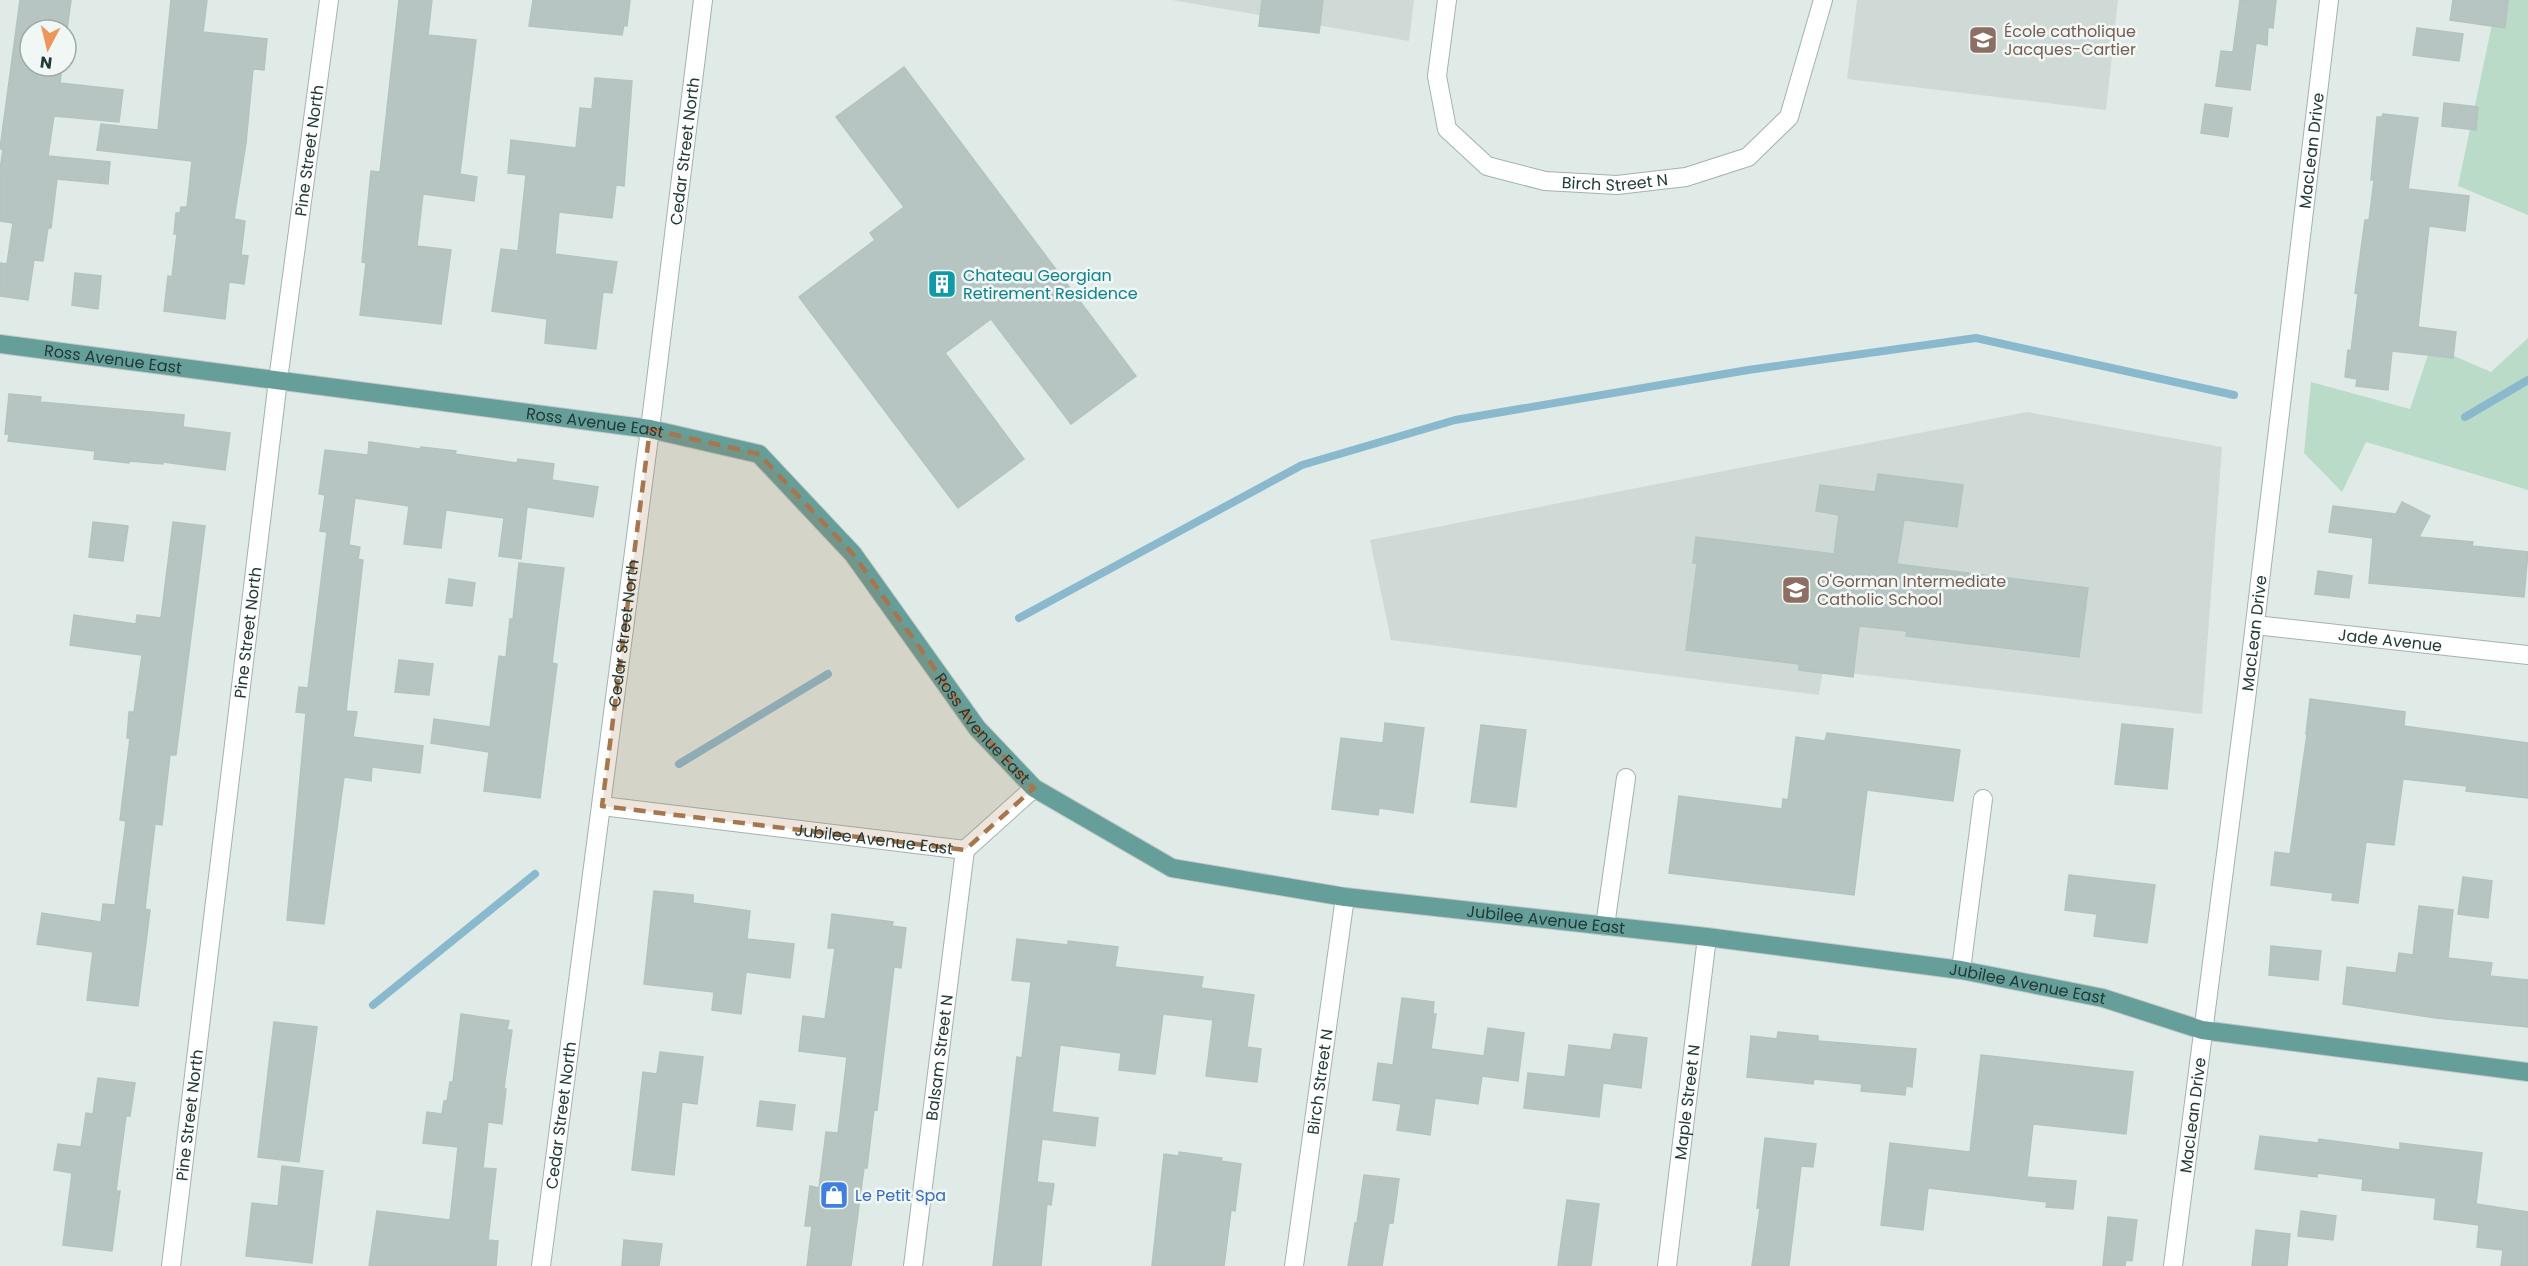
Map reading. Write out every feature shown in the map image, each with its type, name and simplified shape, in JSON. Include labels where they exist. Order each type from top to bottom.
[{"type":"main road","name":"Ross Avenue East","points":[[0,344],[650,429],[759,454],[853,554],[977,728],[1034,788]]},
{"type":"main road","name":"Jubilee Avenue East","points":[[1034,788],[1172,868],[1345,897],[1707,937],[1961,970],[2103,998],[2202,1030],[2528,1072]]},
{"type":"street","name":"Pine Street North","points":[[171,1266],[278,380],[329,0]]},
{"type":"street","name":"Cedar Street North","points":[[541,1266],[602,806],[703,0]]},
{"type":"street","name":"Birch Street N","points":[[1447,0],[1437,76],[1447,129],[1487,166],[1545,181],[1617,185],[1686,177],[1748,157],[1789,117],[1823,0]]},
{"type":"street","name":"MacLean Drive","points":[[2173,1266],[2255,625],[2329,0]]},
{"type":"street","name":"Jade Avenue","points":[[2255,625],[2528,655]]},
{"type":"street","points":[[1605,926],[1626,778]]},
{"type":"street","name":"Jubilee Avenue East","points":[[602,806],[965,849],[1034,788]]},
{"type":"street","points":[[1961,970],[1983,799]]},
{"type":"street","name":"Balsam Street N","points":[[913,1266],[965,849]]},
{"type":"street","name":"Birch Street N","points":[[1294,1266],[1345,897]]},
{"type":"street","name":"Maple Street N","points":[[1667,1266],[1707,937]]},
{"type":"highlighted area","points":[[650,429],[759,454],[853,554],[977,728],[1034,788],[965,850],[602,806]]},
{"type":"shaded area","points":[[1172,0],[1414,0],[1409,41]]},
{"type":"shaded area","name":"École catholique Jacques-Cartier","points":[[1857,0],[2118,0],[2106,110],[1847,79]]},
{"type":"shaded area","name":"O'Gorman Intermediate Catholic School","points":[[2027,412],[2222,447],[2202,714],[1823,670],[1819,695],[1391,640],[1370,540]]},
{"type":"green space","points":[[2473,0],[2528,0],[2528,215],[2458,186],[2495,10]]},
{"type":"green space","points":[[2528,338],[2528,490],[2366,442],[2342,492],[2304,453],[2311,382],[2410,409],[2431,346],[2491,372]]},
{"type":"building","points":[[20,0],[71,0],[69,18],[18,18],[18,78],[61,78],[60,83],[123,90],[119,122],[54,116],[48,156],[110,162],[108,184],[57,179],[51,228],[48,228],[43,261],[34,260],[28,300],[0,296],[0,263],[7,264],[13,223],[0,221],[0,170],[3,149],[0,149]]},
{"type":"building","points":[[171,0],[207,0],[203,32],[267,39],[264,70],[253,69],[246,143],[234,219],[245,221],[241,255],[248,256],[244,284],[229,282],[225,319],[164,311],[168,276],[172,277],[177,234],[174,234],[176,213],[180,213],[181,207],[187,207],[192,161],[97,150],[101,124],[158,130]]},
{"type":"building","points":[[399,0],[432,0],[428,35],[476,40],[460,174],[477,177],[474,201],[423,194],[417,246],[451,250],[441,324],[360,315],[366,263],[362,262],[371,171],[380,172]]},
{"type":"building","points":[[533,0],[630,0],[627,26],[624,25],[622,35],[529,26]]},
{"type":"building","points":[[1262,0],[1323,0],[1319,33],[1259,26]]},
{"type":"building","points":[[2240,0],[2276,0],[2273,28],[2268,27],[2267,45],[2256,43],[2250,90],[2216,86],[2221,51],[2233,52]]},
{"type":"building","points":[[2453,0],[2508,0],[2505,28],[2450,20]]},
{"type":"building","points":[[2417,28],[2463,34],[2459,61],[2413,55]]},
{"type":"building","name":"Chateau Georgian Retirement Residence","points":[[904,67],[1136,376],[1071,424],[991,319],[945,353],[1024,459],[958,508],[799,297],[875,240],[870,233],[904,207],[836,117]]},
{"type":"building","points":[[595,78],[632,81],[624,186],[616,185],[612,218],[559,212],[555,254],[617,262],[612,293],[603,292],[596,349],[545,343],[547,319],[492,311],[501,249],[518,251],[526,175],[508,173],[511,140],[576,148],[580,108],[592,109]]},
{"type":"building","points":[[2444,103],[2478,107],[2476,130],[2442,126]]},
{"type":"building","points":[[2205,104],[2232,108],[2228,137],[2201,133]]},
{"type":"building","points":[[2383,114],[2418,118],[2408,189],[2469,196],[2465,231],[2429,226],[2418,327],[2456,332],[2453,358],[2392,351],[2388,390],[2356,386],[2357,379],[2345,377],[2348,350],[2351,351],[2358,294],[2355,293],[2365,220],[2369,220],[2374,180],[2371,180],[2377,117],[2382,117]]},
{"type":"building","points":[[75,273],[101,276],[98,309],[72,305]]},
{"type":"building","points":[[9,394],[41,397],[40,402],[184,415],[183,427],[230,433],[225,470],[163,462],[163,464],[129,461],[129,463],[94,459],[95,451],[8,441],[9,434],[5,434]]},
{"type":"building","points":[[369,442],[456,451],[455,454],[517,463],[518,459],[554,464],[552,480],[598,487],[593,517],[527,507],[521,559],[499,556],[504,518],[446,510],[441,548],[404,544],[409,506],[355,498],[349,545],[360,547],[358,559],[363,560],[346,711],[357,712],[353,737],[423,746],[420,773],[372,767],[371,781],[344,777],[324,924],[287,920],[306,713],[296,712],[299,687],[308,688],[327,532],[320,531],[325,495],[319,494],[325,450],[368,455]]},
{"type":"building","name":"O'Gorman Intermediate Catholic School","points":[[1878,474],[1963,485],[1957,527],[1904,520],[1897,564],[2088,588],[2079,657],[1906,636],[1907,631],[1859,626],[1853,677],[1799,670],[1799,664],[1686,650],[1697,563],[1693,563],[1696,537],[1834,554],[1839,515],[1816,511],[1820,485],[1875,492]]},
{"type":"building","points":[[2402,502],[2430,516],[2419,537],[2473,542],[2472,546],[2528,552],[2524,597],[2369,583],[2373,538],[2329,532],[2333,506],[2396,514]]},
{"type":"building","points":[[93,522],[128,526],[123,561],[89,557]]},
{"type":"building","points":[[173,522],[205,526],[176,755],[170,755],[162,825],[155,824],[145,909],[150,910],[138,1006],[87,1000],[93,952],[37,944],[42,913],[101,922],[103,904],[115,905],[126,821],[120,820],[130,738],[127,738],[129,712],[134,712],[142,655],[70,645],[74,615],[136,624],[137,615],[161,618]]},
{"type":"building","points":[[519,563],[564,568],[552,663],[557,664],[540,798],[484,791],[489,752],[431,743],[434,719],[490,727],[499,656],[506,657],[510,619],[513,619]]},
{"type":"building","points":[[2318,571],[2352,576],[2349,598],[2315,594]]},
{"type":"building","points":[[449,579],[475,583],[472,606],[446,603]]},
{"type":"building","points":[[399,660],[433,664],[429,695],[395,692]]},
{"type":"building","points":[[2310,699],[2405,712],[2404,726],[2528,743],[2528,798],[2466,791],[2467,786],[2403,779],[2394,845],[2366,842],[2358,903],[2332,900],[2333,893],[2271,885],[2275,852],[2290,854]]},
{"type":"building","points":[[1385,723],[1424,728],[1413,813],[1379,808],[1378,815],[1332,809],[1341,738],[1383,743]]},
{"type":"building","points":[[2122,724],[2173,729],[2167,789],[2115,784]]},
{"type":"building","points":[[1481,725],[1526,730],[1516,807],[1471,802]]},
{"type":"building","points":[[1827,733],[1960,750],[1953,801],[1867,790],[1854,895],[1669,873],[1679,796],[1782,809],[1783,799],[1788,800],[1796,737],[1825,741]]},
{"type":"building","points":[[2069,875],[2155,885],[2147,943],[2094,936],[2097,914],[2065,910]]},
{"type":"building","points":[[2463,877],[2492,881],[2488,918],[2458,914]]},
{"type":"building","points":[[654,891],[693,895],[693,903],[750,911],[747,939],[794,944],[790,978],[746,972],[741,1014],[712,1010],[714,992],[644,984]]},
{"type":"building","points":[[2419,906],[2453,910],[2448,958],[2492,963],[2490,976],[2528,980],[2528,1027],[2436,1018],[2343,1004],[2347,967],[2396,973],[2399,953],[2413,955]]},
{"type":"building","points":[[832,914],[893,922],[892,926],[906,928],[901,968],[894,967],[877,1110],[874,1109],[867,1168],[864,1168],[851,1266],[807,1266],[812,1226],[805,1226],[810,1186],[819,1188],[826,1132],[838,1133],[847,1057],[799,1051],[803,1016],[825,1019],[835,948],[828,948]]},
{"type":"building","points":[[1017,939],[1068,945],[1068,941],[1118,947],[1115,967],[1203,977],[1201,988],[1254,995],[1247,1047],[1261,1049],[1257,1082],[1206,1076],[1213,1020],[1163,1014],[1155,1074],[1119,1070],[1121,1053],[1060,1045],[1052,1112],[1098,1118],[1095,1146],[1042,1139],[1037,1182],[1054,1184],[1051,1205],[1047,1204],[1041,1266],[993,1266],[1017,1057],[1022,1058],[1031,982],[1012,980]]},
{"type":"building","points":[[2271,946],[2321,951],[2318,980],[2269,975]]},
{"type":"building","points":[[1402,998],[1434,1002],[1433,1014],[1436,1014],[1431,1049],[1484,1056],[1488,1028],[1524,1033],[1518,1081],[1482,1076],[1478,1104],[1435,1098],[1430,1135],[1397,1130],[1401,1104],[1373,1100],[1378,1063],[1393,1065]]},
{"type":"building","points":[[461,1014],[509,1021],[507,1030],[512,1030],[504,1088],[506,1089],[502,1124],[488,1122],[483,1168],[496,1169],[488,1240],[498,1241],[496,1266],[369,1266],[377,1211],[450,1220],[458,1147],[423,1143],[427,1112],[442,1114],[450,1082],[453,1082]]},
{"type":"building","points":[[274,1022],[317,1027],[299,1162],[258,1157]]},
{"type":"building","points":[[1778,1032],[1818,1036],[1818,1041],[1916,1049],[1912,1087],[1906,1086],[1905,1095],[1861,1091],[1862,1084],[1814,1079],[1813,1084],[1747,1077],[1751,1036],[1777,1039]]},
{"type":"building","points":[[1614,1034],[1647,1038],[1641,1088],[1603,1083],[1599,1117],[1524,1108],[1528,1073],[1565,1077],[1569,1045],[1611,1050]]},
{"type":"building","points":[[660,1052],[703,1057],[697,1104],[682,1102],[674,1175],[632,1170],[643,1072],[657,1074]]},
{"type":"building","points":[[1981,1055],[2133,1072],[2126,1134],[2033,1124],[2027,1177],[2076,1181],[2073,1209],[2046,1207],[2047,1202],[1928,1188],[1923,1230],[1881,1225],[1890,1143],[1970,1152]]},
{"type":"building","points":[[98,1078],[135,1083],[130,1116],[126,1116],[116,1191],[120,1191],[112,1251],[63,1245],[72,1173],[54,1170],[58,1144],[81,1147],[86,1113],[93,1114]]},
{"type":"building","points":[[760,1101],[795,1105],[792,1130],[757,1126]]},
{"type":"building","points":[[2260,1136],[2318,1143],[2319,1139],[2400,1150],[2400,1143],[2482,1153],[2476,1204],[2528,1212],[2528,1266],[2501,1266],[2503,1250],[2477,1247],[2479,1225],[2434,1219],[2436,1198],[2362,1190],[2363,1179],[2317,1173],[2317,1177],[2255,1169]]},
{"type":"building","points":[[1765,1138],[1816,1144],[1813,1167],[1801,1166],[1789,1266],[1752,1266],[1760,1208],[1757,1208]]},
{"type":"building","points":[[1179,1152],[1222,1158],[1221,1161],[1241,1164],[1235,1211],[1231,1210],[1224,1266],[1152,1266],[1164,1154],[1179,1156]]},
{"type":"building","points":[[282,1166],[323,1171],[312,1263],[246,1256],[252,1203],[278,1206]]},
{"type":"building","points":[[1364,1175],[1399,1179],[1393,1223],[1389,1223],[1382,1266],[1348,1266]]},
{"type":"building","points":[[1567,1200],[1599,1204],[1591,1266],[1558,1265]]},
{"type":"building","points":[[2301,1211],[2336,1216],[2333,1240],[2298,1236]]},
{"type":"building","points":[[2108,1217],[2137,1220],[2132,1261],[2126,1260],[2125,1266],[2103,1266]]},
{"type":"building","points":[[2256,1230],[2290,1234],[2287,1266],[2252,1266]]},
{"type":"building","points":[[624,1240],[662,1244],[659,1266],[622,1266]]},
{"type":"waterway","points":[[1019,618],[1302,465],[1455,420],[1748,370],[1976,338],[2234,395]]},
{"type":"waterway","points":[[2465,417],[2528,380]]},
{"type":"waterway","points":[[679,764],[828,674]]},
{"type":"waterway","points":[[373,1005],[535,874]]},
{"type":"place","name":"École catholique Jacques-Cartier","points":[[1983,40]]},
{"type":"place","name":"Chateau Georgian Retirement Residence","points":[[942,284]]},
{"type":"place","name":"O'Gorman Intermediate Catholic School","points":[[1796,590]]},
{"type":"place","name":"Le Petit Spa","points":[[834,1195]]}]
